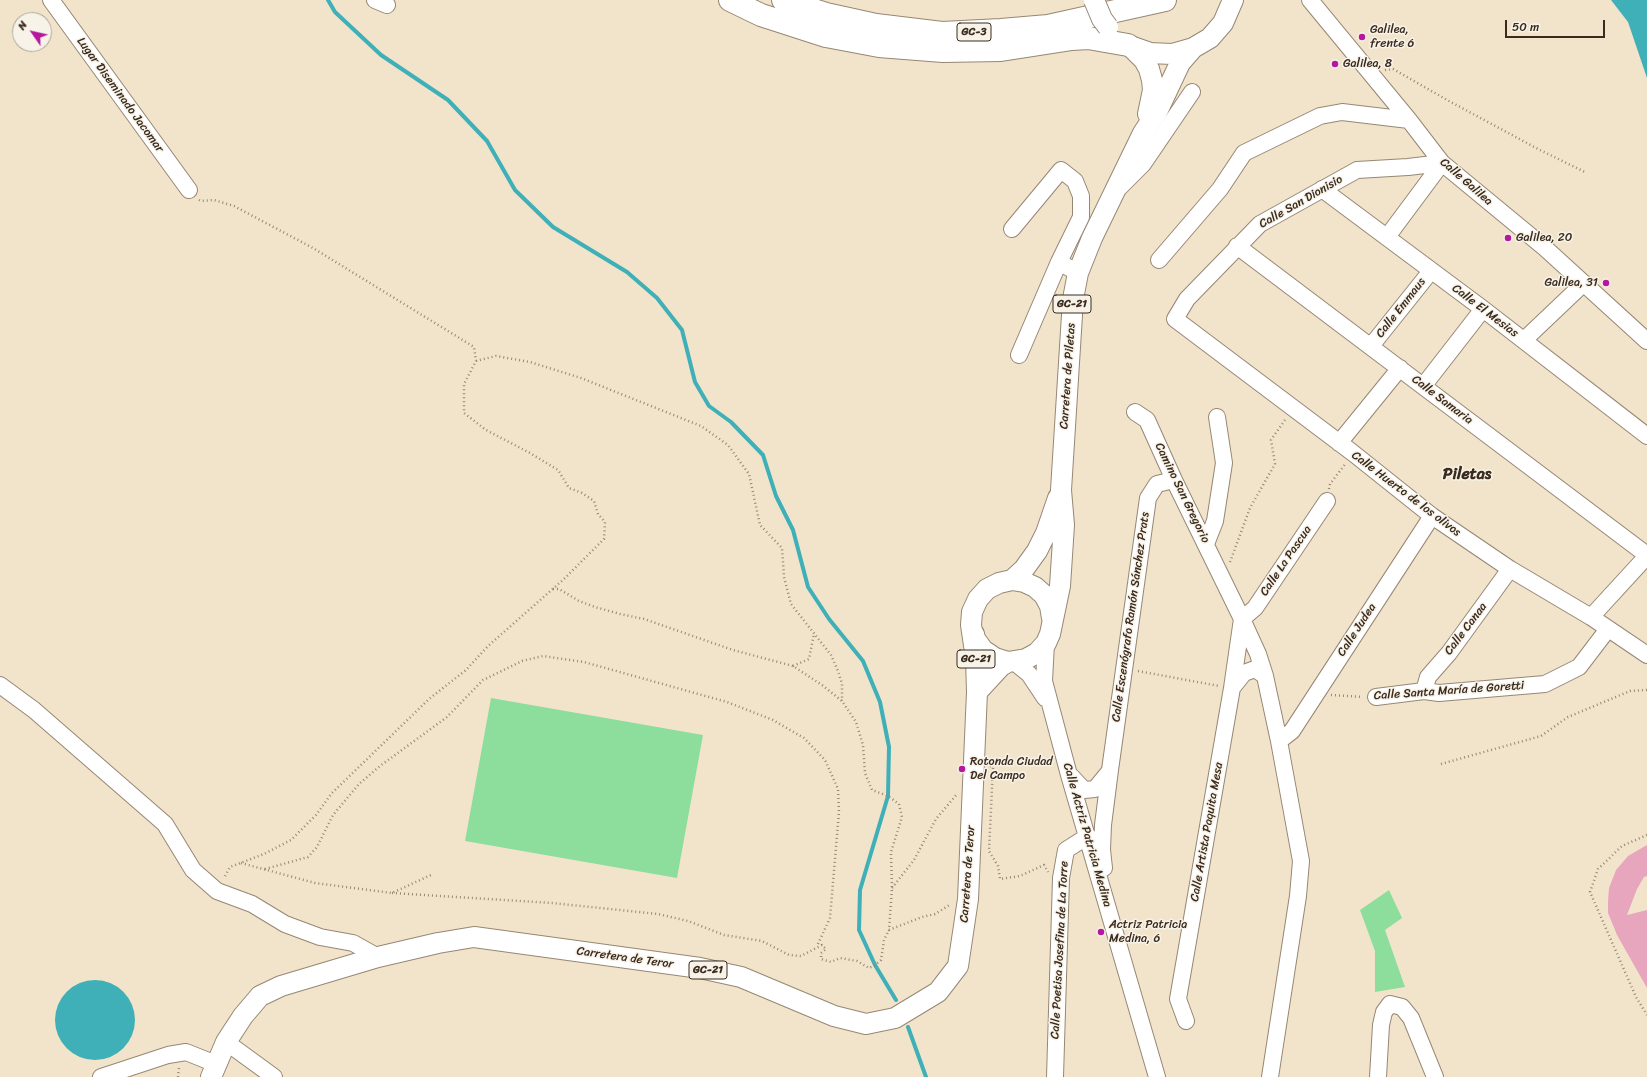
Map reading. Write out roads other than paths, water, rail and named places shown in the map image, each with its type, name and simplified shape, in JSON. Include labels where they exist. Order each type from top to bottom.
[{"type":"highway","points":[[730,0],[761,15],[826,36],[879,46],[943,51],[1001,50],[1088,38],[1129,45]]},
{"type":"highway","name":"GC-3","points":[[783,0],[826,14],[876,25],[942,33],[1048,26],[1165,0]]},
{"type":"main road","name":"GC-21","points":[[1094,0],[1102,19],[1114,35],[1129,45],[1144,60],[1149,69],[1153,90],[1152,101],[1143,133]]},
{"type":"main road","name":"GC-21","points":[[1129,45],[1150,53],[1172,54],[1193,48],[1210,38],[1223,23],[1234,2]]},
{"type":"main road","name":"GC-21","points":[[1143,133],[1157,112],[1180,63],[1193,48]]},
{"type":"main road","name":"Carretera de Piletas","points":[[1061,490],[1073,299],[1078,273],[1092,238],[1143,133]]},
{"type":"main road","name":"GC-21","points":[[1012,580],[1024,569],[1046,533],[1061,490]]},
{"type":"main road","name":"GC-21","points":[[977,692],[1001,666],[1026,659],[1038,653],[1046,643],[1050,634],[1052,618],[1060,586],[1064,525],[1061,490]]},
{"type":"main road","name":"GC-21","points":[[977,692],[976,659],[971,625],[972,612],[978,599],[987,589],[998,583],[1012,580],[1024,582],[1035,587],[1044,595],[1050,606],[1052,618]]},
{"type":"main road","name":"GC-21","points":[[971,625],[975,639],[983,650],[994,658],[1011,662]]},
{"type":"main road","name":"Carretera de Teror","points":[[214,1070],[226,1042],[243,1016],[260,996],[281,986],[378,957],[438,942],[474,937],[692,966],[740,978],[834,1016],[866,1024],[895,1018],[938,992],[958,966],[968,899],[977,692]]},
{"type":"street","name":"Lugar Diseminado Jacomar","points":[[51,0],[189,190]]},
{"type":"street","name":"Calle Galilea","points":[[1310,0],[1409,120],[1442,163],[1545,248],[1647,342]]},
{"type":"street","points":[[1324,0],[1325,18]]},
{"type":"street","points":[[1114,194],[1143,164],[1192,92]]},
{"type":"street","points":[[1159,260],[1220,189],[1244,153],[1320,116],[1342,112],[1409,120]]},
{"type":"street","points":[[1387,237],[1442,163]]},
{"type":"street","name":"Calle San Dionisio","points":[[1175,319],[1187,299],[1260,224],[1358,170],[1442,163]]},
{"type":"street","points":[[1012,229],[1060,170],[1075,181],[1082,196],[1081,217],[1059,262],[1019,355]]},
{"type":"street","name":"Calle El Mesias","points":[[1322,189],[1524,340],[1647,436]]},
{"type":"street","name":"Calle Samaria","points":[[1237,246],[1424,385],[1647,555]]},
{"type":"street","points":[[1059,262],[1078,273]]},
{"type":"street","name":"Calle Emmaus","points":[[1371,346],[1431,271]]},
{"type":"street","points":[[1524,340],[1584,283]]},
{"type":"street","points":[[1424,385],[1483,309]]},
{"type":"street","name":"Calle Huerto de los olivos","points":[[1175,319],[1338,444],[1353,453],[1432,516],[1510,569],[1591,617],[1647,654]]},
{"type":"street","points":[[1338,444],[1400,368]]},
{"type":"street","name":"Camino San Gregorio","points":[[1135,412],[1147,420],[1174,480],[1258,654],[1265,676],[1279,741],[1302,861],[1270,1077]]},
{"type":"street","points":[[1206,544],[1215,521],[1224,463],[1217,417]]},
{"type":"street","name":"Calle Escenógrafo Ramón Sánchez Prats","points":[[1108,907],[1102,850],[1103,825],[1123,668],[1148,498],[1157,484],[1174,480]]},
{"type":"street","name":"Calle La Pascua","points":[[1242,619],[1255,608],[1327,501]]},
{"type":"street","name":"Calle Judea","points":[[1279,741],[1292,732],[1315,694],[1432,516]]},
{"type":"street","points":[[1591,617],[1647,555]]},
{"type":"street","name":"Calle Canaa","points":[[1424,691],[1428,677],[1449,653],[1510,569]]},
{"type":"street","name":"Calle Artista Paquita Mesa","points":[[1186,1021],[1178,1000],[1232,688],[1242,619]]},
{"type":"street","name":"Calle Santa María de Goretti","points":[[1376,698],[1424,691],[1439,693],[1545,684],[1579,667],[1608,629]]},
{"type":"street","name":"Calle Actriz Patricia Medina","points":[[1046,643],[1044,680],[1069,775],[1157,1077]]},
{"type":"street","name":"Calle Actriz Patricia Medina","points":[[1011,662],[1029,674],[1052,707]]},
{"type":"street","points":[[1232,688],[1244,673],[1255,670],[1265,676]]},
{"type":"street","points":[[0,685],[34,710],[165,824],[194,870],[217,891],[252,904],[285,924],[320,937],[354,943],[378,957]]},
{"type":"street","points":[[1069,775],[1084,790],[1095,789],[1110,770]]},
{"type":"street","name":"Calle Poetisa Josefina de La Torre","points":[[1055,1077],[1061,878],[1066,850],[1088,836]]},
{"type":"street","points":[[1378,1077],[1381,1025],[1384,1012],[1390,1004],[1402,1008],[1410,1018],[1435,1077]]},
{"type":"street","points":[[226,1042],[274,1077]]},
{"type":"street","points":[[101,1077],[168,1055],[186,1052],[214,1070]]},
{"type":"water","points":[[1611,0],[1647,0],[1647,78],[1628,22]]},
{"type":"water","points":[[87,980],[103,980],[124,991],[135,1012],[135,1028],[124,1049],[103,1060],[87,1060],[73,1054],[66,1049],[61,1042],[55,1028],[55,1012],[61,998],[66,991],[73,986]]},
{"type":"waterway","points":[[328,0],[335,12],[381,55],[448,100],[487,141],[515,190],[553,227],[627,272],[657,298],[682,330],[695,382],[709,406],[731,422],[763,455],[776,496],[793,530],[808,587],[829,619],[863,661],[880,702],[889,747],[888,796],[860,890],[859,930],[875,965],[896,1000]]},
{"type":"waterway","points":[[908,1027],[926,1077]]},
{"type":"place","name":"Galilea, frente 6","points":[[1362,37]]},
{"type":"place","name":"Galilea, 8","points":[[1335,64]]},
{"type":"place","name":"Galilea, 20","points":[[1508,238]]},
{"type":"place","name":"Galilea, 31","points":[[1606,283]]},
{"type":"place","name":"Rotonda Ciudad Del Campo","points":[[962,769]]},
{"type":"place","name":"Actriz Patricia Medina, 6","points":[[1101,932]]},
{"type":"district","name":"Piletas","points":[[1467,475]]}]
